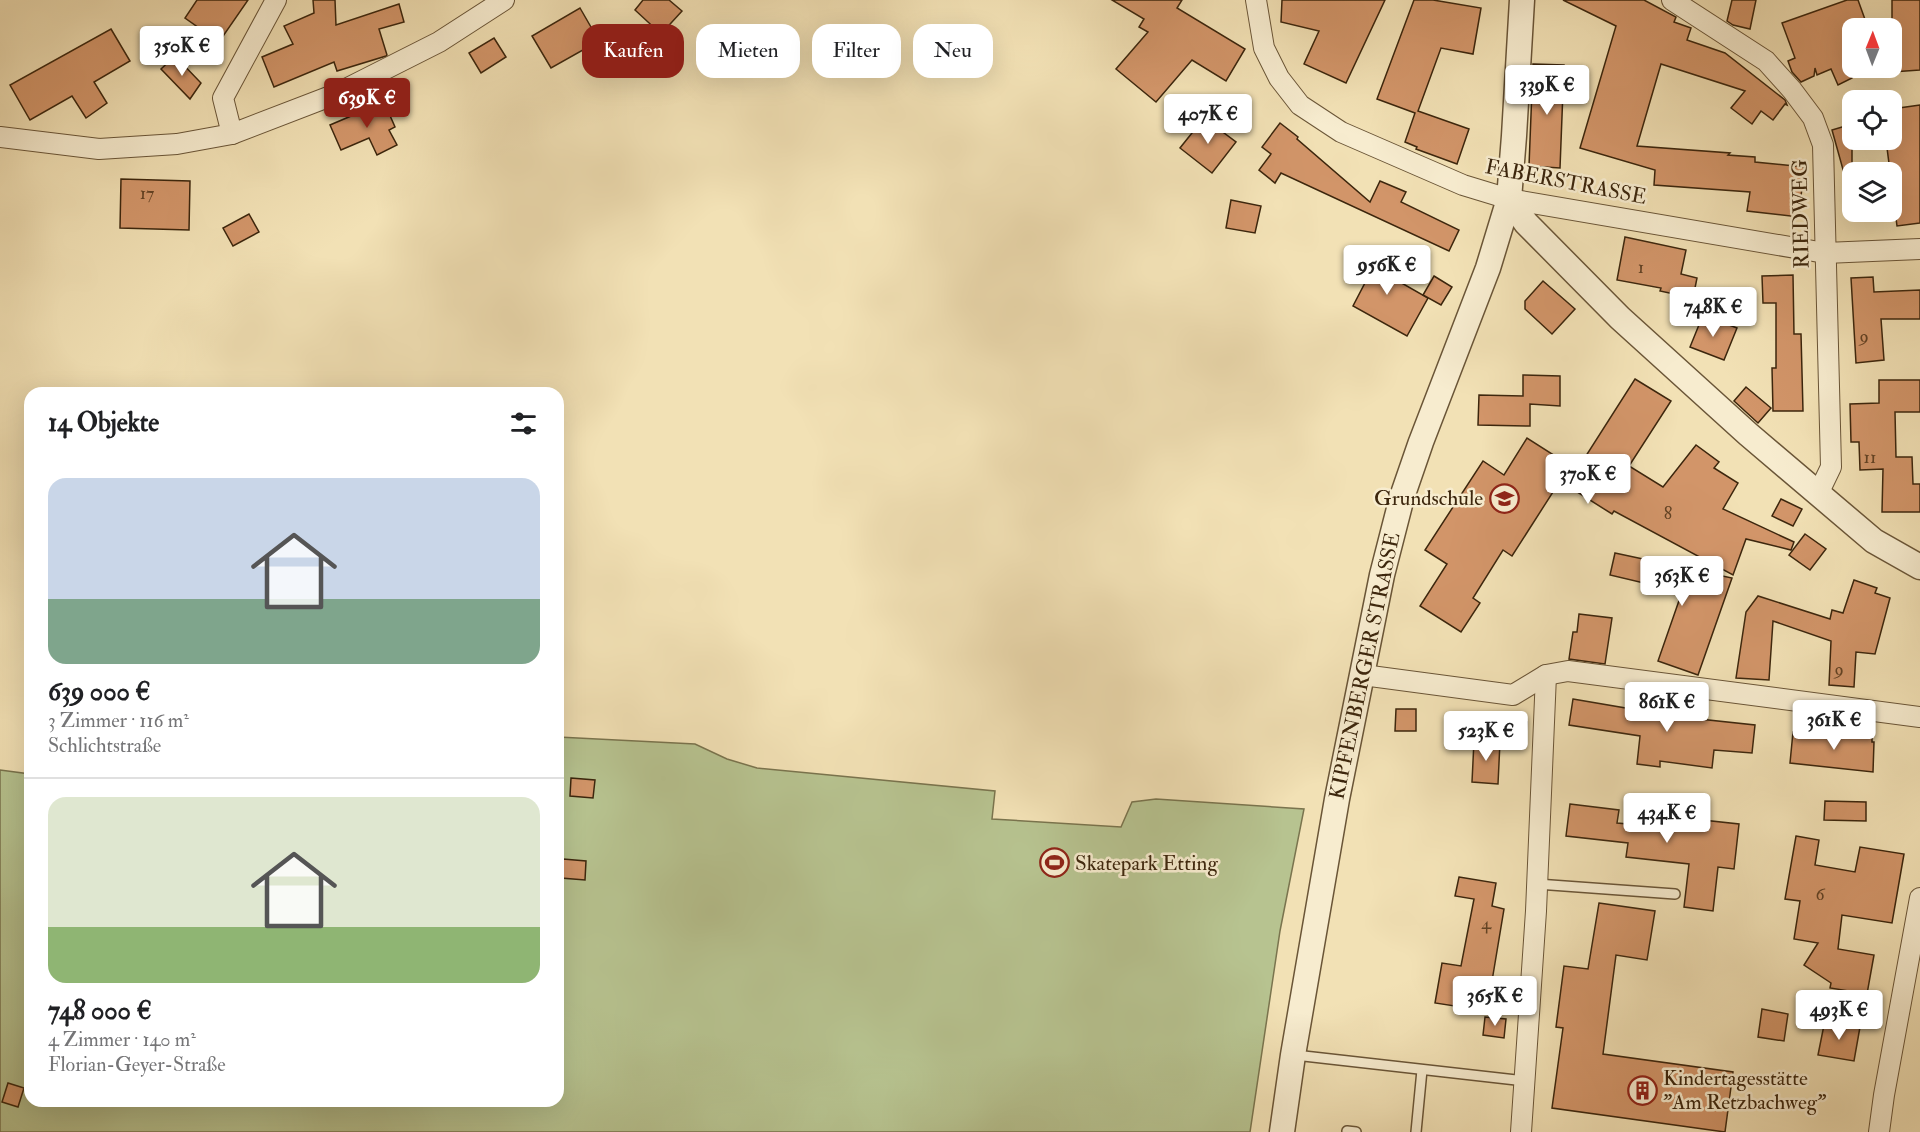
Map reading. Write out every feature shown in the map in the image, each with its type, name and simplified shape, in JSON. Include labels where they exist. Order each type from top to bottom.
[{"type":"street","points":[[232,134],[223,98],[276,0]]},
{"type":"street","points":[[0,137],[99,149],[177,144],[232,134],[346,89],[439,42],[504,0]]},
{"type":"street","name":"FABERSTRASSE","points":[[1256,0],[1264,48],[1280,78],[1300,105],[1341,132],[1463,185],[1509,199],[1825,253],[1920,249]]},
{"type":"street","name":"KIPFENBERGER STRASSE","points":[[1282,1132],[1337,799],[1382,575],[1402,497],[1443,381],[1488,268],[1509,199],[1522,0]]},
{"type":"street","name":"RIEDWEG","points":[[1672,0],[1766,61],[1813,118],[1823,145],[1831,467],[1818,494]]},
{"type":"street","points":[[1509,199],[1526,223],[1620,318],[1748,434],[1874,541],[1920,567]]},
{"type":"street","points":[[1362,675],[1513,695],[1546,675],[1568,670],[1920,717]]},
{"type":"street","points":[[1521,1132],[1537,884],[1546,675]]},
{"type":"street","points":[[1879,1132],[1920,898]]},
{"type":"lane","points":[[1537,884],[1675,894]]},
{"type":"lane","points":[[1293,1055],[1525,1081]]},
{"type":"lane","points":[[1416,1132],[1422,1070]]},
{"type":"green space","points":[[564,737],[695,744],[727,759],[757,768],[995,791],[992,819],[1121,827],[1132,802],[1156,799],[1304,809],[1280,931],[1250,1132],[0,1132],[0,770],[24,773],[24,1107],[564,1107]]},
{"type":"building","points":[[197,0],[248,0],[219,42],[185,18]]},
{"type":"building","points":[[313,0],[335,0],[336,25],[399,4],[404,22],[379,29],[386,56],[337,71],[334,62],[274,87],[262,57],[293,44],[284,26],[314,13]]},
{"type":"building","points":[[643,0],[669,0],[682,11],[670,24],[650,24],[635,10]]},
{"type":"building","points":[[1112,0],[1182,0],[1177,8],[1245,49],[1226,81],[1192,60],[1156,102],[1116,69],[1148,32],[1139,27],[1144,19]]},
{"type":"building","points":[[1282,0],[1385,0],[1346,83],[1304,64],[1319,31],[1281,22]]},
{"type":"building","points":[[1414,0],[1433,0],[1481,8],[1473,54],[1441,48],[1418,111],[1469,129],[1457,164],[1416,149],[1417,147],[1405,142],[1415,113],[1377,99]]},
{"type":"building","points":[[1563,0],[1644,0],[1676,17],[1674,22],[1691,28],[1687,40],[1725,53],[1785,100],[1787,105],[1785,104],[1773,120],[1761,111],[1752,124],[1731,108],[1745,91],[1661,64],[1637,146],[1730,153],[1728,155],[1755,157],[1755,162],[1804,167],[1799,217],[1747,211],[1750,192],[1654,185],[1655,170],[1580,148],[1616,26]]},
{"type":"building","points":[[1732,0],[1756,0],[1750,29],[1733,25],[1727,21]]},
{"type":"building","points":[[1847,0],[1858,0],[1864,18],[1842,18],[1842,78],[1852,78],[1838,85],[1831,69],[1817,75],[1815,68],[1814,76],[1801,82],[1792,72],[1788,61],[1795,58],[1782,23]]},
{"type":"building","points":[[1892,0],[1920,0],[1920,70],[1902,71],[1902,18],[1892,18]]},
{"type":"building","points":[[580,8],[589,24],[582,24],[582,51],[551,68],[532,36]]},
{"type":"building","points":[[111,29],[130,61],[94,82],[107,103],[86,118],[72,96],[30,120],[10,85]]},
{"type":"building","points":[[494,38],[506,57],[481,73],[469,53]]},
{"type":"building","points":[[175,56],[201,83],[190,99],[161,69]]},
{"type":"building","points":[[1533,64],[1564,65],[1560,168],[1529,166]]},
{"type":"building","points":[[384,102],[395,127],[389,130],[397,145],[377,155],[369,138],[341,150],[330,125]]},
{"type":"building","points":[[1920,105],[1920,223],[1897,226],[1896,222],[1902,222],[1902,162],[1889,162],[1887,150],[1902,150],[1902,108]]},
{"type":"building","points":[[1204,118],[1236,142],[1212,173],[1180,148]]},
{"type":"building","points":[[1280,123],[1370,202],[1380,181],[1406,192],[1401,202],[1459,230],[1449,251],[1281,173],[1275,183],[1259,170],[1271,154],[1262,147]]},
{"type":"building","points":[[1842,127],[1842,150],[1852,150],[1852,162],[1842,162],[1842,166],[1832,130]]},
{"type":"building","points":[[121,179],[190,181],[189,230],[120,228]]},
{"type":"building","points":[[1231,200],[1261,206],[1255,233],[1226,228]]},
{"type":"building","points":[[249,214],[259,232],[233,246],[223,228]]},
{"type":"building","points":[[1625,237],[1686,250],[1681,274],[1697,278],[1693,298],[1660,291],[1661,288],[1617,280]]},
{"type":"building","points":[[1364,247],[1383,259],[1377,269],[1428,298],[1407,336],[1353,306],[1368,277],[1352,268]]},
{"type":"building","points":[[1793,275],[1794,334],[1801,334],[1803,411],[1773,411],[1772,368],[1776,368],[1776,303],[1763,303],[1762,276]]},
{"type":"building","points":[[1434,276],[1452,287],[1441,305],[1423,295]]},
{"type":"building","points":[[1873,277],[1874,292],[1920,290],[1920,319],[1881,319],[1884,360],[1856,363],[1851,278]]},
{"type":"building","points":[[1543,281],[1575,309],[1552,334],[1525,309],[1525,301]]},
{"type":"building","points":[[1703,315],[1737,328],[1724,360],[1690,347]]},
{"type":"building","points":[[1523,375],[1560,376],[1560,406],[1530,404],[1530,426],[1478,425],[1479,395],[1523,396]]},
{"type":"building","name":"Grundschule","points":[[1635,379],[1671,401],[1629,466],[1663,487],[1696,445],[1719,462],[1714,468],[1738,483],[1723,509],[1794,542],[1791,550],[1746,539],[1733,575],[1614,511],[1612,514],[1560,481],[1512,556],[1503,550],[1473,598],[1480,603],[1461,632],[1420,606],[1447,564],[1425,550],[1483,461],[1504,475],[1527,438],[1577,470]]},
{"type":"building","points":[[1879,380],[1920,380],[1920,412],[1895,412],[1896,457],[1912,457],[1913,484],[1920,484],[1920,512],[1882,512],[1883,469],[1860,470],[1859,442],[1851,442],[1850,404],[1879,403]]},
{"type":"building","points":[[1746,387],[1771,408],[1758,423],[1734,401]]},
{"type":"building","points":[[1781,499],[1802,509],[1793,526],[1772,516]]},
{"type":"building","points":[[1805,534],[1826,549],[1810,570],[1789,555]]},
{"type":"building","points":[[1615,553],[1732,578],[1698,675],[1658,661],[1682,592],[1610,575]]},
{"type":"building","points":[[1854,580],[1877,588],[1875,593],[1890,598],[1875,654],[1856,652],[1854,687],[1829,685],[1831,641],[1773,621],[1769,680],[1736,678],[1746,612],[1758,596],[1830,619],[1832,610],[1843,613]]},
{"type":"building","points":[[1579,614],[1612,618],[1605,664],[1569,659],[1573,632],[1577,632]]},
{"type":"building","points":[[1573,699],[1667,715],[1667,709],[1690,713],[1690,718],[1755,725],[1752,753],[1714,750],[1712,768],[1660,761],[1660,767],[1637,764],[1640,736],[1569,725]]},
{"type":"building","points":[[1396,709],[1416,709],[1416,731],[1395,731]]},
{"type":"building","points":[[1507,721],[1527,722],[1525,748],[1505,747]]},
{"type":"building","points":[[1793,732],[1854,738],[1854,732],[1872,732],[1873,772],[1790,763]]},
{"type":"building","points":[[1474,741],[1500,742],[1498,784],[1472,782]]},
{"type":"building","points":[[571,778],[595,780],[593,798],[570,796]]},
{"type":"building","points":[[1825,801],[1866,802],[1866,821],[1824,820]]},
{"type":"building","points":[[1570,804],[1619,810],[1617,823],[1651,826],[1654,804],[1676,807],[1675,817],[1739,824],[1734,869],[1718,867],[1713,911],[1684,907],[1689,864],[1626,857],[1628,843],[1566,836]]},
{"type":"building","points":[[1796,836],[1819,840],[1815,865],[1855,872],[1860,847],[1904,854],[1892,923],[1842,915],[1838,949],[1874,955],[1867,994],[1830,988],[1831,983],[1804,965],[1818,943],[1794,939],[1800,901],[1785,899]]},
{"type":"building","points":[[564,859],[586,861],[585,880],[564,878]]},
{"type":"building","points":[[1459,877],[1496,883],[1492,906],[1504,909],[1487,1011],[1435,1003],[1442,963],[1461,966],[1474,899],[1455,896]]},
{"type":"building","points":[[1599,903],[1655,911],[1647,960],[1616,955],[1603,1054],[1733,1072],[1725,1132],[1552,1108],[1563,1028],[1556,1027],[1564,966],[1588,969]]},
{"type":"building","points":[[1762,1009],[1788,1014],[1784,1041],[1758,1037]]},
{"type":"building","points":[[1485,1017],[1506,1019],[1504,1038],[1483,1035]]},
{"type":"building","points":[[1825,1020],[1860,1027],[1854,1061],[1818,1055]]},
{"type":"building","points":[[8,1083],[24,1088],[18,1107],[2,1102]]},
{"type":"place","name":"Grundschule","points":[[1504,498]]},
{"type":"place","name":"Skatepark Etting","points":[[1054,863]]},
{"type":"place","name":"Kindertagesstätte \"Am Retzbachweg\"","points":[[1642,1090]]}]
